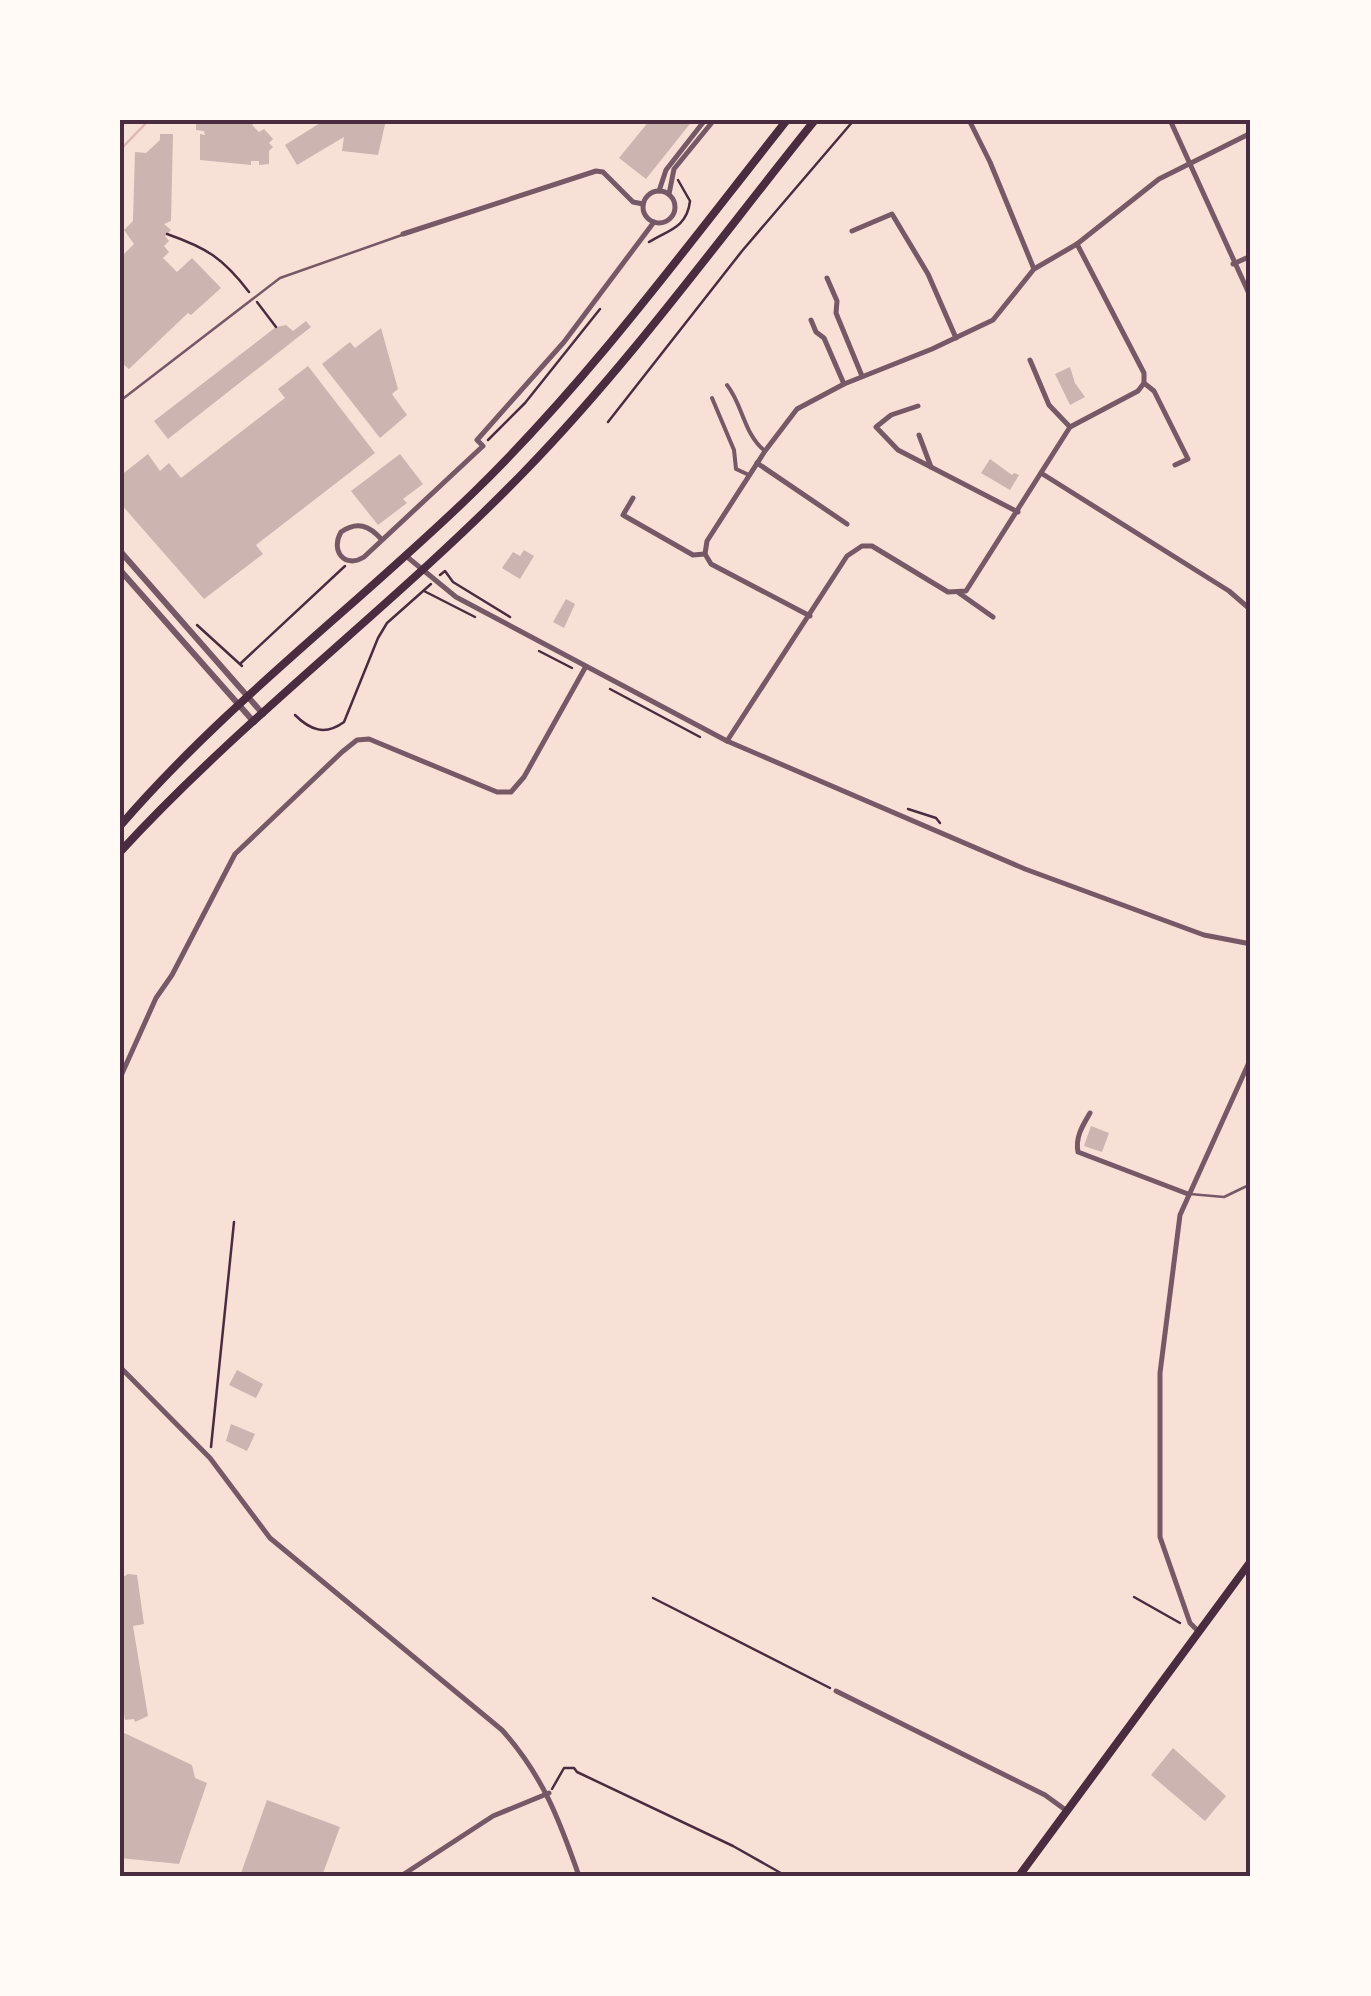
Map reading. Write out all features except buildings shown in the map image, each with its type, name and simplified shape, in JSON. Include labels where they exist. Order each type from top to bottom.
[{"type":"main road","points":[[120,826],[175,767],[499,467],[573,386],[787,120]]},
{"type":"main road","points":[[120,852],[254,722],[525,472],[582,409],[814,120]]},
{"type":"main road","points":[[1019,1876],[1251,1561]]},
{"type":"street","points":[[660,191],[666,170],[705,120]]},
{"type":"street","points":[[669,194],[660,191],[647,196],[644,214],[654,222],[666,222],[673,214],[669,194],[674,169],[714,120]]},
{"type":"street","points":[[969,120],[1034,269]]},
{"type":"street","points":[[1170,120],[1251,298]]},
{"type":"street","points":[[810,616],[711,564],[705,554],[707,542],[764,451],[797,410],[844,384],[993,320],[1034,269],[1077,244],[1187,163],[1251,134]]},
{"type":"street","points":[[403,234],[596,172],[603,172],[633,202],[643,204]]},
{"type":"street","points":[[889,207],[928,274],[956,338]]},
{"type":"street","points":[[852,231],[892,214]]},
{"type":"street","points":[[382,540],[370,528],[357,525],[341,532],[336,546],[344,560],[354,563],[382,540],[483,446],[477,440],[564,342],[654,222]]},
{"type":"street","points":[[960,593],[968,588],[1070,427],[1138,391],[1144,383],[1144,373],[1077,244]]},
{"type":"street","points":[[1233,264],[1251,256]]},
{"type":"street","points":[[827,278],[837,301],[836,314],[862,376]]},
{"type":"street","points":[[811,320],[824,338],[844,384]]},
{"type":"street","points":[[1030,360],[1049,405],[1070,427]]},
{"type":"street","points":[[1144,383],[1154,391],[1190,462],[1176,465]]},
{"type":"street","points":[[727,386],[754,442],[764,451]]},
{"type":"street","points":[[712,398],[734,450],[736,469],[749,475]]},
{"type":"street","points":[[918,406],[891,415],[876,428],[898,450],[1018,512]]},
{"type":"street","points":[[919,435],[931,467]]},
{"type":"street","points":[[757,463],[847,524]]},
{"type":"street","points":[[1041,473],[1230,590],[1251,610]]},
{"type":"street","points":[[624,515],[633,498]]},
{"type":"street","points":[[616,511],[694,555],[705,554]]},
{"type":"street","points":[[727,741],[847,556],[862,546],[882,550],[993,616]]},
{"type":"street","points":[[120,551],[263,714]]},
{"type":"street","points":[[406,556],[456,597],[727,741],[1025,869],[1204,935],[1251,944]]},
{"type":"street","points":[[120,570],[254,722]]},
{"type":"street","points":[[120,1078],[157,994],[172,975],[235,854],[352,743],[369,738],[497,792],[510,792],[524,778],[585,668]]},
{"type":"street","points":[[1198,1631],[1189,1620],[1160,1537],[1160,1373],[1180,1215],[1251,1058]]},
{"type":"street","points":[[1090,1112],[1080,1130],[1078,1152],[1188,1194]]},
{"type":"street","points":[[120,1367],[210,1458],[270,1538],[490,1718],[528,1760],[548,1793],[579,1876]]},
{"type":"street","points":[[836,1691],[1015,1780],[1068,1811]]},
{"type":"street","points":[[401,1876],[493,1816],[548,1793]]},
{"type":"lane","points":[[120,401],[280,278],[403,234]]},
{"type":"lane","points":[[1251,1142],[1251,1170]]},
{"type":"lane","points":[[1188,1194],[1224,1196],[1251,1184]]},
{"type":"path","points":[[608,422],[742,251],[854,120]]},
{"type":"path","points":[[168,234],[206,248],[230,266],[276,326]]},
{"type":"path","points":[[444,572],[450,580]]},
{"type":"path","points":[[187,614],[241,665],[340,573]]},
{"type":"path","points":[[295,715],[309,728],[321,731],[332,730],[344,722],[378,638],[424,589],[479,619]]},
{"type":"path","points":[[526,644],[570,668]]},
{"type":"path","points":[[902,809],[912,808],[936,818],[944,828]]},
{"type":"path","points":[[210,1458],[234,1222]]},
{"type":"path","points":[[1134,1597],[1184,1625],[1189,1620]]},
{"type":"path","points":[[653,1598],[836,1691]]},
{"type":"path","points":[[548,1793],[564,1768],[570,1766],[786,1876]]},
{"type":"waterway","points":[[120,150],[149,120]]}]
